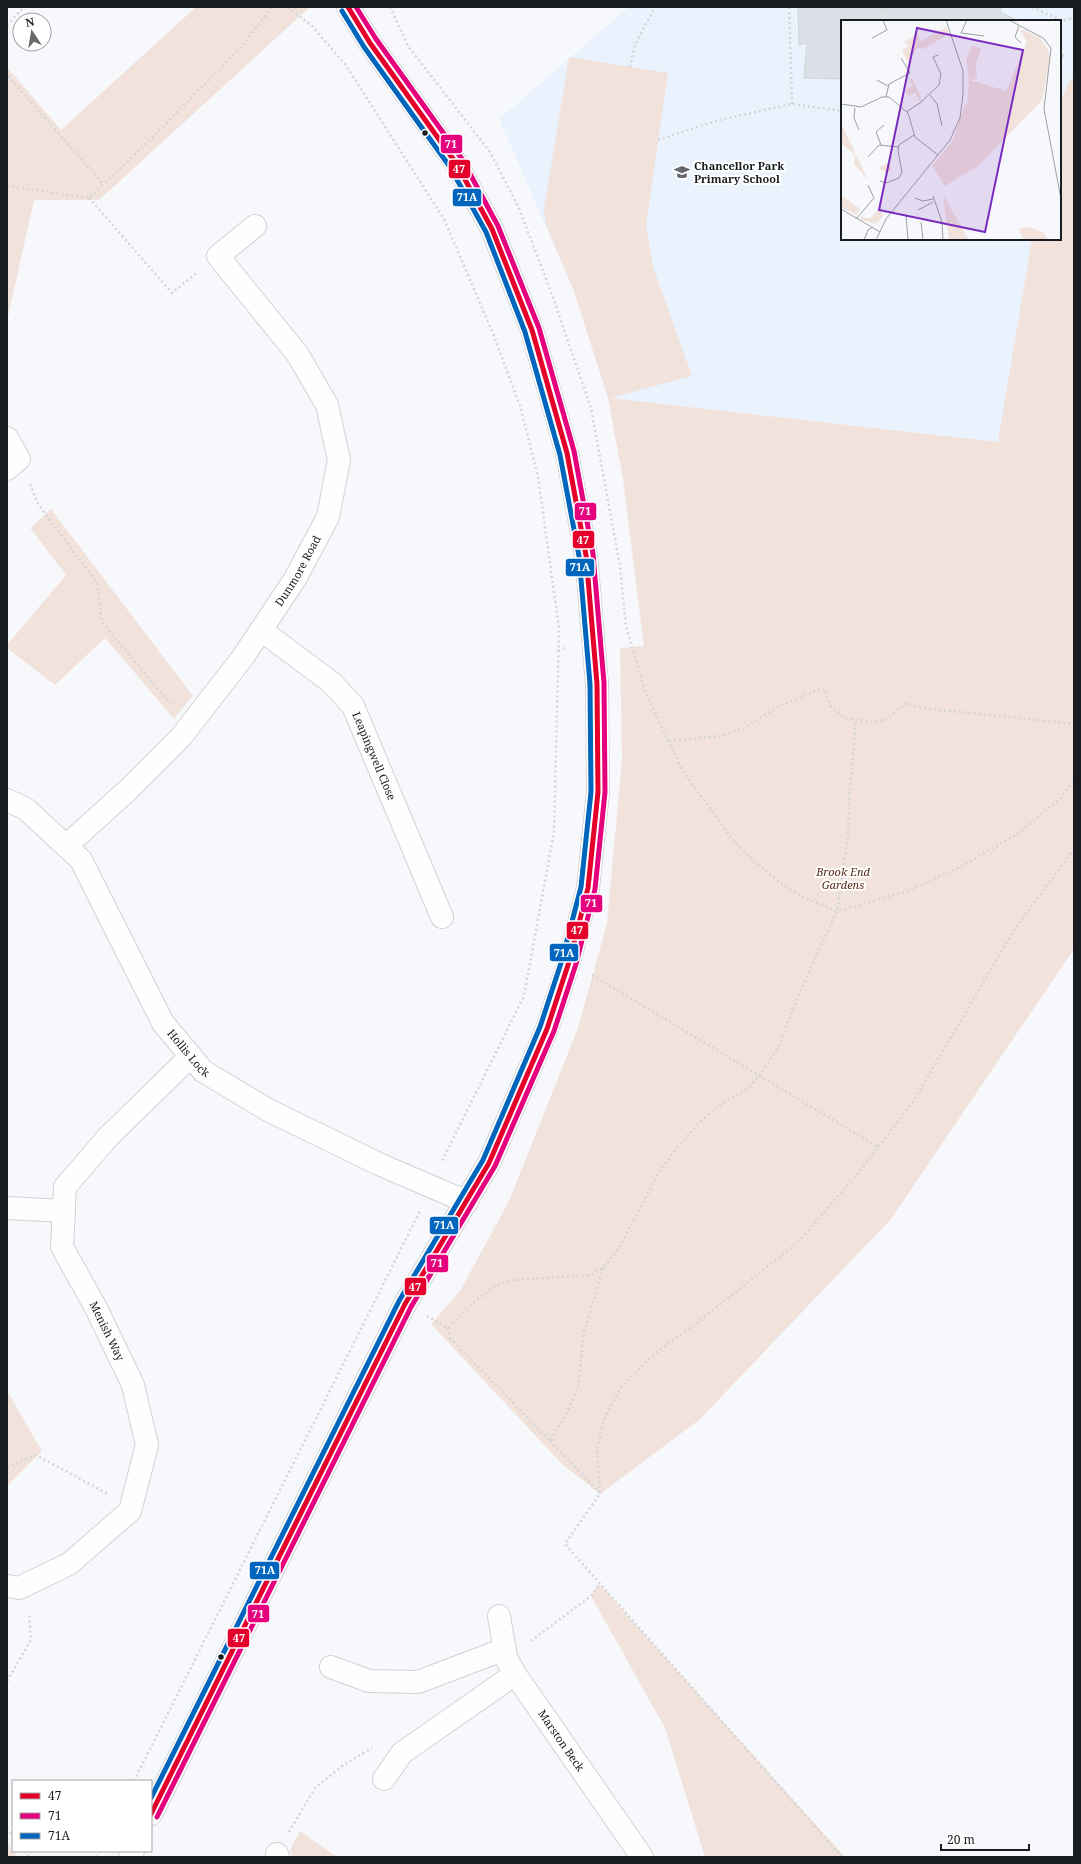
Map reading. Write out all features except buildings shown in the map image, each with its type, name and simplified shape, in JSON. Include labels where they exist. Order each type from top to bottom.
[{"type":"street","points":[[152,1812],[405,1304],[489,1163],[547,1029],[569,962],[588,888],[598,792],[598,684],[586,555],[568,453],[532,330],[492,229],[456,163],[370,42],[348,7]]},
{"type":"street","points":[[218,256],[255,226]]},
{"type":"street","name":"Dunmore Road","points":[[66,846],[129,789],[181,738],[243,657],[295,579],[328,517],[338,460],[327,405],[298,355],[218,256]]},
{"type":"street","points":[[7,438],[13,464]]},
{"type":"street","name":"Leapingwell Close","points":[[261,630],[332,683],[353,706],[442,916]]},
{"type":"street","name":"Hollis Lock","points":[[7,800],[26,809],[81,860],[163,1023],[204,1071],[268,1110],[381,1165],[433,1186],[467,1202]]},
{"type":"street","name":"Menish Way","points":[[17,1585],[69,1564],[130,1511],[147,1445],[133,1385],[96,1308],[62,1247],[65,1187],[108,1137],[191,1056]]},
{"type":"street","points":[[7,1208],[64,1211]]},
{"type":"street","name":"Marston Beck","points":[[499,1616],[506,1658],[515,1674],[642,1857]]},
{"type":"street","points":[[331,1667],[369,1681],[418,1682],[505,1648]]},
{"type":"street","points":[[384,1779],[402,1753],[515,1674]]},
{"type":"path","points":[[7,25],[24,7]]},
{"type":"path","points":[[89,198],[144,146],[243,45],[272,7]]},
{"type":"path","points":[[135,1780],[433,1186],[440,1165],[524,996],[554,832],[559,628],[538,476],[520,406],[494,336],[444,220],[345,64],[312,26],[288,7]]},
{"type":"path","points":[[630,67],[635,45],[655,7]]},
{"type":"path","points":[[790,7],[792,104]]},
{"type":"path","points":[[1032,7],[1061,20]]},
{"type":"path","points":[[1061,20],[1063,21],[1074,17]]},
{"type":"path","points":[[7,76],[103,184]]},
{"type":"path","points":[[658,140],[719,120],[792,104],[841,111]]},
{"type":"path","points":[[7,186],[89,198],[172,293],[218,256]]},
{"type":"path","points":[[13,464],[38,504],[97,583],[102,622],[189,727]]},
{"type":"path","points":[[622,598],[626,626],[645,691],[682,770],[733,840],[783,885],[805,898],[838,911],[910,890],[964,865],[1016,834],[1060,799],[1074,781]]},
{"type":"path","points":[[669,741],[721,736],[744,728],[781,705],[824,688],[830,707],[845,718],[856,720],[872,722],[885,720],[905,704],[932,709],[1074,724]]},
{"type":"path","points":[[550,1441],[566,1415],[578,1386],[584,1332],[604,1268],[618,1248],[659,1172],[676,1149],[698,1124],[717,1107],[748,1088],[759,1076],[778,1048],[796,1001],[838,911],[848,835],[849,800],[856,720]]},
{"type":"path","points":[[842,1857],[565,1544],[600,1494],[598,1449],[604,1419],[621,1387],[652,1356],[703,1318],[796,1244],[854,1178],[913,1102],[1016,927],[1074,849]]},
{"type":"path","points":[[569,962],[878,1147]]},
{"type":"path","points":[[448,1328],[472,1304],[494,1287],[513,1280],[591,1275],[604,1268]]},
{"type":"path","points":[[381,1288],[405,1304],[448,1328],[450,1338],[600,1494]]},
{"type":"path","points":[[7,1467],[36,1455],[131,1506]]},
{"type":"path","points":[[7,1682],[31,1640],[17,1585]]},
{"type":"shaded area","name":"Chancellor Park Primary School","points":[[629,7],[1074,7],[1074,72],[1061,100],[1061,20],[841,20],[841,240],[1032,240],[999,442],[608,398],[574,291],[499,119]]},
{"type":"green space","points":[[196,7],[310,7],[99,200],[34,200],[7,321],[7,67],[61,130]]},
{"type":"green space","name":"Brook End Gardens","points":[[569,57],[668,73],[646,225],[653,267],[692,376],[610,398],[998,442],[1032,240],[1061,240],[1061,100],[1074,72],[1074,949],[891,1219],[699,1420],[600,1494],[562,1464],[431,1324],[460,1291],[509,1201],[578,1028],[607,923],[622,760],[620,648],[644,646],[623,479],[608,398],[574,291],[546,225],[544,209]]},
{"type":"green space","points":[[51,509],[193,696],[174,719],[105,638],[55,685],[7,648],[7,645],[66,575],[30,528]]},
{"type":"green space","points":[[7,1391],[42,1451],[8,1485],[7,1485]]},
{"type":"green space","points":[[599,1584],[845,1857],[705,1857],[665,1728],[591,1596]]},
{"type":"green space","points":[[300,1831],[337,1857],[292,1857],[290,1850]]},
{"type":"green space","points":[[7,1842],[12,1849],[12,1852],[14,1852],[18,1857],[7,1857]]},
{"type":"transit line","name":"47","points":[[152,1812],[405,1304],[489,1163],[547,1029],[569,962],[588,888],[598,792],[597,684],[586,555],[567,453],[532,330],[492,229],[456,163],[370,43],[348,7]]},
{"type":"transit line","name":"71","points":[[157,1817],[411,1307],[495,1166],[554,1031],[576,964],[595,889],[605,792],[604,683],[593,554],[574,451],[539,328],[498,226],[462,159],[376,39],[356,7]]},
{"type":"transit line","name":"71A","points":[[152,1796],[399,1301],[483,1160],[540,1027],[562,960],[581,887],[591,792],[590,684],[579,556],[560,455],[525,332],[486,232],[450,167],[364,47],[342,11]]},
{"type":"place","name":"Chancellor Park Primary School","points":[[682,172]]}]
